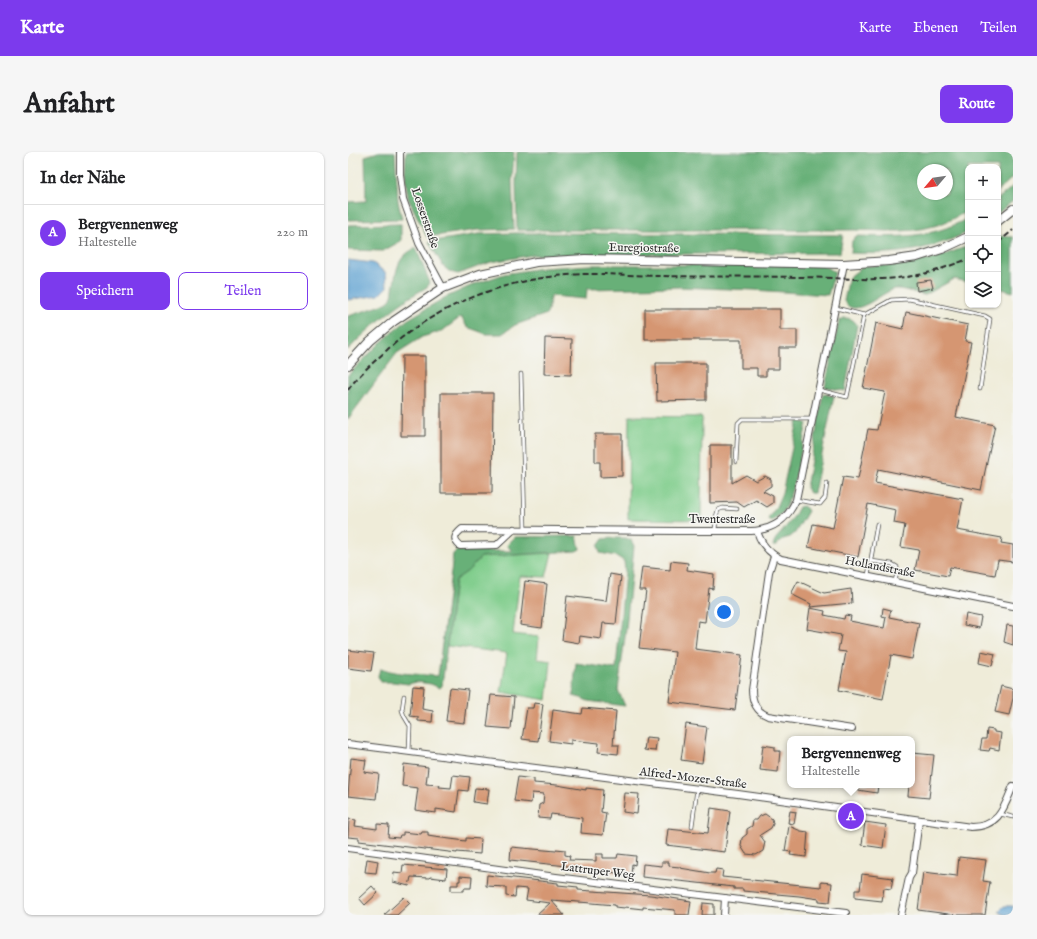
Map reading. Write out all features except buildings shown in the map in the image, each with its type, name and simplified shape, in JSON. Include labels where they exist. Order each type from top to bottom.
[{"type":"main road","points":[[1001,218],[1013,209]]},
{"type":"main road","name":"Euregiostraße","points":[[348,365],[370,341],[394,321],[443,288],[480,274],[536,262],[585,260],[844,264],[889,261],[917,257],[942,249],[965,238]]},
{"type":"street","name":"Losserstraße","points":[[400,152],[400,175],[403,199],[419,243],[443,288]]},
{"type":"street","name":"Twentestraße","points":[[514,529],[497,545],[460,546],[456,543],[454,538],[462,529],[514,529],[525,529],[757,531],[781,521],[792,509],[796,500],[844,264]]},
{"type":"street","points":[[757,531],[761,542],[774,556],[770,572],[752,696],[754,702],[760,711],[768,716],[852,729]]},
{"type":"street","name":"Hollandstraße","points":[[774,556],[781,559],[1013,606]]},
{"type":"street","name":"Alfred-Mozer-Straße","points":[[348,744],[979,827],[993,821],[1000,814]]},
{"type":"street","points":[[1000,814],[1013,787]]},
{"type":"street","points":[[902,915],[909,878],[912,873],[919,820]]},
{"type":"street","name":"Lattruper Weg","points":[[348,848],[846,913]]},
{"type":"street","points":[[724,915],[725,898]]},
{"type":"lane","points":[[836,308],[864,315],[891,300],[909,299],[985,316],[990,319],[980,389]]},
{"type":"lane","points":[[819,390],[848,396],[864,315]]},
{"type":"lane","points":[[521,374],[525,529]]},
{"type":"lane","points":[[736,462],[738,423],[742,419],[813,419]]},
{"type":"lane","points":[[796,500],[820,504],[825,498],[827,482]]},
{"type":"lane","points":[[715,531],[718,510],[723,508],[737,509]]},
{"type":"lane","points":[[868,576],[877,524]]},
{"type":"lane","points":[[871,561],[892,564],[897,567],[895,581]]},
{"type":"lane","points":[[404,696],[402,710],[410,726],[409,752]]},
{"type":"lane","points":[[692,826],[697,789]]},
{"type":"lane","points":[[1000,814],[1013,817]]},
{"type":"green space","points":[[379,152],[395,152],[398,201],[402,219],[348,220],[348,202],[366,201],[365,156]]},
{"type":"green space","points":[[406,152],[514,152],[512,181],[514,229],[477,230],[427,237],[408,198],[405,173]]},
{"type":"green space","points":[[517,152],[1013,152],[1013,177],[1001,188],[1001,164],[965,164],[965,212],[938,225],[923,229],[900,231],[517,230]]},
{"type":"green space","points":[[1013,186],[1013,201],[1001,211],[1001,196]]},
{"type":"green space","points":[[965,220],[965,233],[925,248],[897,252],[851,253],[852,241],[856,236],[886,237],[914,235],[941,230]]},
{"type":"green space","points":[[401,224],[401,241],[383,251],[348,250],[348,225]]},
{"type":"green space","points":[[479,234],[843,235],[840,253],[532,255],[491,262],[458,274],[450,272],[443,266],[429,242]]},
{"type":"green space","points":[[1001,236],[1013,237],[1013,292],[1001,289]]},
{"type":"green space","points":[[965,247],[965,281],[954,279],[925,295],[895,289],[861,307],[854,308],[848,306],[844,301],[849,277],[864,266],[896,265],[938,257]]},
{"type":"green space","points":[[416,248],[428,278],[429,285],[405,300],[385,316],[348,350],[348,316],[389,301],[392,295],[398,265],[409,252]]},
{"type":"green space","points":[[590,265],[823,265],[835,272],[828,295],[680,287],[587,289],[586,299],[551,296],[547,314],[515,325],[502,334],[486,334],[467,327],[461,317],[442,331],[422,337],[397,353],[348,419],[348,375],[379,344],[407,320],[444,298],[475,284],[504,274],[542,268]]},
{"type":"green space","points":[[844,318],[849,318],[857,325],[845,391],[825,387],[839,321]]},
{"type":"green space","points":[[823,394],[834,396],[814,493],[810,493],[806,488]]},
{"type":"green space","points":[[629,416],[702,417],[701,520],[628,519]]},
{"type":"green space","points":[[798,421],[807,423],[794,483],[782,513],[772,521],[768,520],[782,493]]},
{"type":"green space","points":[[803,506],[808,511],[795,533],[790,537],[783,539],[776,546],[773,546],[776,539],[799,507]]},
{"type":"green space","points":[[577,536],[580,549],[576,551],[481,557],[468,571],[455,580],[442,686],[440,688],[431,684],[417,682],[408,684],[381,682],[378,676],[380,669],[400,673],[438,676],[453,554],[456,551],[512,551],[507,545],[515,537]]},
{"type":"green space","points":[[626,538],[631,540],[634,546],[626,629],[618,690],[625,706],[588,701],[573,696],[576,663],[616,669],[625,571],[624,561],[616,556],[600,553],[598,546],[603,539]]},
{"type":"green space","points":[[552,553],[546,577],[520,576],[513,634],[539,637],[537,659],[551,661],[547,700],[501,692],[507,653],[447,646],[455,580],[468,571],[481,557]]},
{"type":"water","points":[[348,260],[373,263],[386,273],[387,287],[379,295],[348,300]]},
{"type":"water","points":[[1004,906],[1013,906],[1013,915],[1001,913],[999,911]]},
{"type":"railway","points":[[1001,240],[1013,230]]},
{"type":"railway","points":[[348,390],[361,374],[387,350],[406,334],[427,320],[448,308],[471,298],[494,289],[518,283],[567,275],[591,274],[888,279],[924,274],[965,260]]},
{"type":"place","name":"Bergvennenweg","points":[[851,816]]}]
